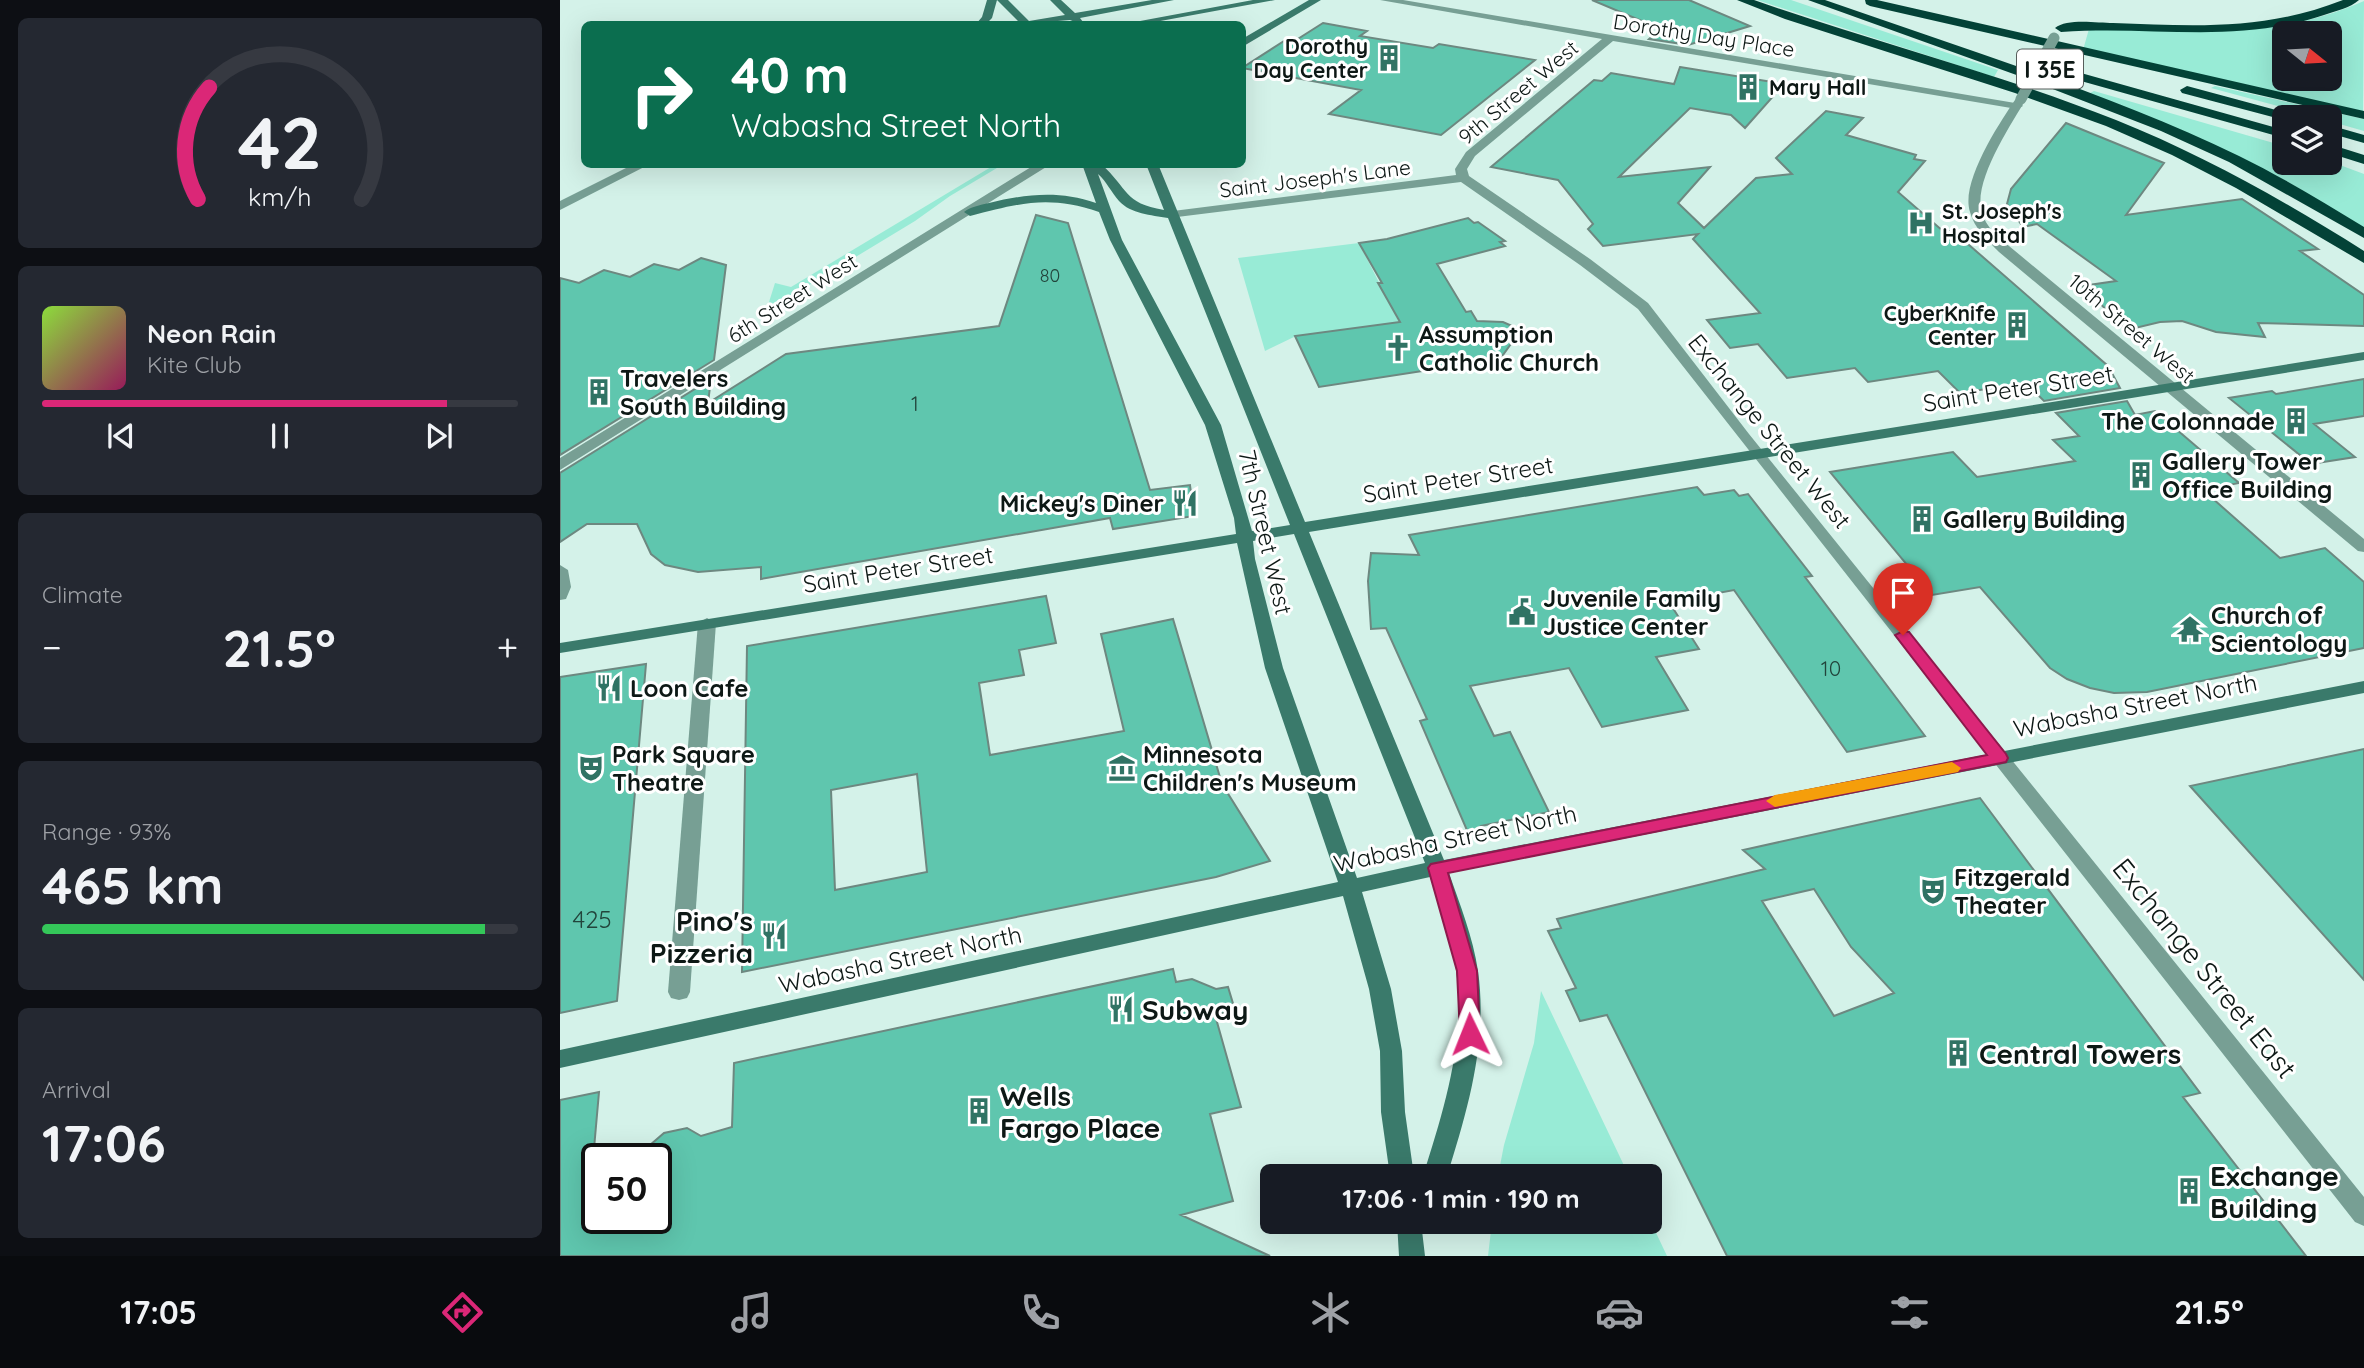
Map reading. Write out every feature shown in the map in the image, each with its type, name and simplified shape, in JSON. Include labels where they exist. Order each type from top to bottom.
[{"type":"highway","points":[[1743,0],[2134,132],[2236,180],[2364,258]]},
{"type":"highway","points":[[1816,0],[2147,120],[2269,176],[2364,233]]},
{"type":"highway","name":"I 35E","points":[[1816,0],[2272,131]]},
{"type":"highway","points":[[2057,33],[2094,25],[2204,31],[2255,27],[2304,18],[2353,0]]},
{"type":"highway","points":[[1868,1],[2364,116]]},
{"type":"highway","name":"I 35E","points":[[1868,1],[2272,113]]},
{"type":"highway","points":[[2342,133],[2364,139]]},
{"type":"highway","points":[[2342,152],[2364,160]]},
{"type":"main road","points":[[983,21],[990,11],[992,0]]},
{"type":"main road","points":[[1002,0],[1025,21]]},
{"type":"main road","points":[[1055,0],[1077,21],[1169,0]]},
{"type":"main road","points":[[1096,1],[1122,0]]},
{"type":"main road","points":[[1147,21],[1270,0]]},
{"type":"main road","points":[[1246,42],[1316,0]]},
{"type":"main road","name":"7th Street West","points":[[1091,168],[1103,209],[1116,240],[1213,425],[1231,478],[1246,539],[1250,572],[1274,668],[1364,928],[1380,989],[1391,1051],[1393,1112],[1400,1164]]},
{"type":"main road","points":[[1095,168],[1113,181],[1124,199],[1131,204],[1147,211],[1173,215]]},
{"type":"main road","name":"7th Street West","points":[[1154,168],[1256,415],[1298,530],[1437,868],[1467,971],[1470,1034],[1461,1094],[1439,1164]]},
{"type":"main road","points":[[970,212],[1020,198],[1049,196],[1077,199],[1103,209]]},
{"type":"main road","name":"Saint Peter Street","points":[[560,648],[2364,356]]},
{"type":"main road","name":"Wabasha Street North","points":[[560,1059],[1437,868],[2364,687]]},
{"type":"main road","points":[[1411,1234],[1413,1252]]},
{"type":"main road","points":[[1413,1252],[1418,1234]]},
{"type":"street","name":"Dorothy Day Place","points":[[1385,0],[1609,39],[2019,103]]},
{"type":"street","name":"10th Street West","points":[[2057,33],[1977,177],[1972,194],[1975,211],[1986,230],[1999,245],[2364,547]]},
{"type":"street","name":"9th Street West","points":[[1462,178],[1461,169],[1470,154],[1609,39]]},
{"type":"street","points":[[560,206],[636,168]]},
{"type":"street","name":"6th Street West","points":[[560,465],[1039,168]]},
{"type":"street","name":"Saint Joseph's Lane","points":[[1173,215],[1462,178]]},
{"type":"street","name":"Exchange Street West","points":[[1462,178],[1596,270],[1643,306],[1999,758]]},
{"type":"street","points":[[560,570],[563,587],[560,595]]},
{"type":"street","points":[[679,992],[707,623]]},
{"type":"street","name":"Exchange Street East","points":[[1999,758],[2364,1214]]},
{"type":"green space","points":[[1757,0],[1791,0],[1998,70],[1994,77]]},
{"type":"green space","points":[[2364,1],[2363,112],[2342,107],[2342,105],[2331,105],[2083,50],[2089,29],[2195,31],[2272,26],[2272,91],[2342,91],[2342,21],[2303,21]]},
{"type":"green space","points":[[2215,86],[2301,105],[2274,105],[2211,88]]},
{"type":"green space","points":[[2094,91],[2272,143],[2272,174],[2234,155],[2088,94]]},
{"type":"green space","points":[[2342,114],[2364,119],[2364,131],[2342,125]]},
{"type":"green space","points":[[2342,166],[2364,174],[2364,228],[2274,175],[2342,175]]},
{"type":"green space","points":[[989,168],[997,168],[773,307],[769,302],[775,283],[791,287]]},
{"type":"green space","points":[[1359,243],[1399,322],[1296,336],[1265,351],[1238,258]]},
{"type":"green space","points":[[1541,991],[1623,1164],[1500,1164],[1534,1043]]},
{"type":"green space","points":[[1491,1234],[1657,1234],[1667,1256],[1488,1256]]},
{"type":"building","points":[[1592,0],[1689,0],[1750,26],[1688,45],[1649,39],[1661,29]]},
{"type":"building","name":"Dorothy Day Center","points":[[1323,23],[1367,31],[1360,36],[1433,48],[1439,44],[1535,60],[1441,135],[1329,114],[1361,90],[1246,69],[1246,65],[1284,41],[1293,42]]},
{"type":"building","points":[[1680,67],[1784,84],[1745,128],[1731,115],[1690,108],[1619,177],[1710,167],[1678,203],[1704,228],[1756,178],[1792,174],[1776,158],[1826,111],[1863,118],[1846,135],[1916,155],[1914,159],[1925,161],[1898,192],[1944,232],[1953,231],[2108,366],[2120,388],[2044,401],[2026,383],[1960,393],[1938,371],[1868,382],[1855,368],[1787,378],[1758,344],[1730,348],[1707,320],[1760,313],[1693,239],[1698,234],[1603,246],[1588,229],[1593,224],[1558,180],[1491,167],[1594,80],[1602,81],[1611,73],[1674,84]]},
{"type":"building","points":[[2066,123],[2164,163],[2126,215],[2242,199],[2318,249],[2300,251],[2364,295],[2364,326],[2258,323],[2265,337],[2216,332],[2182,321],[2160,322],[2127,330],[2082,286],[2116,281],[2037,224],[2023,227],[2007,204],[2011,189]]},
{"type":"building","points":[[1036,215],[1068,223],[1150,490],[1190,485],[1194,516],[1113,529],[1110,518],[761,579],[761,567],[698,572],[665,565],[651,554],[637,524],[587,524],[560,542],[560,473],[711,379],[708,403],[786,354],[999,326]]},
{"type":"building","points":[[1468,218],[1505,241],[1500,242],[1505,246],[1437,264],[1466,312],[1471,311],[1477,321],[1503,322],[1521,330],[1500,359],[1319,387],[1295,336],[1400,322],[1359,243],[1387,239]]},
{"type":"building","name":"Travelers South Building","points":[[701,258],[726,265],[714,360],[560,455],[560,278],[579,283],[604,270],[630,277],[654,264],[679,270]]},
{"type":"building","name":"The Colonnade","points":[[2364,379],[2364,416],[2314,424],[2355,457],[2311,464],[2229,398],[2272,391],[2276,394]]},
{"type":"building","points":[[2127,401],[2135,415],[2155,411],[2239,483],[2203,490],[2280,558],[2325,548],[2364,582],[2364,648],[2147,692],[2114,693],[2090,688],[2067,679],[2050,668],[1980,587],[1932,595],[1830,472],[1953,452],[1977,477],[2075,461],[2053,440],[2079,436],[2056,413]]},
{"type":"building","name":"Juvenile Family Justice Center","points":[[1697,487],[1704,495],[1734,490],[1739,496],[1748,494],[1812,576],[1805,577],[1925,736],[1847,752],[1734,590],[1669,602],[1699,649],[1656,657],[1688,710],[1602,727],[1569,668],[1470,686],[1494,736],[1510,732],[1549,812],[1481,826],[1469,835],[1420,721],[1427,719],[1386,628],[1371,629],[1368,581],[1371,553],[1419,555],[1409,535]]},
{"type":"building","points":[[1046,596],[1056,643],[1019,650],[1024,675],[979,683],[990,755],[1124,731],[1101,634],[1173,619],[1222,784],[1270,861],[1216,877],[742,972],[747,646]],"holes":[[[917,774],[927,872],[835,890],[831,790]]]},
{"type":"building","points":[[646,664],[617,1001],[560,1013],[560,677]]},
{"type":"building","points":[[2364,749],[2364,980],[2190,786]]},
{"type":"building","points":[[1980,798],[2200,1093],[2183,1097],[2306,1256],[1727,1256],[1607,1015],[1580,1021],[1566,991],[1576,988],[1548,931],[1561,928],[1557,919],[1765,869],[1743,850]],"holes":[[[1814,889],[1851,947],[1894,993],[1834,1016],[1762,901]]]},
{"type":"building","name":"Wells Fargo Place","points":[[1173,969],[1176,982],[1192,979],[1216,989],[1228,987],[1235,1010],[1215,1015],[1241,1107],[1210,1114],[1233,1201],[1181,1215],[1270,1256],[560,1256],[560,1100],[599,1092],[594,1143],[581,1143],[581,1234],[672,1234],[672,1143],[652,1143],[664,1133],[687,1128],[701,1136],[732,1127],[734,1063]]},
{"type":"slow traffic","points":[[1775,801],[1952,768]]},
{"type":"place","name":"Dorothy Day Center","points":[[1389,58]]},
{"type":"place","name":"Mary Hall","points":[[1748,87]]},
{"type":"place","name":"St. Joseph's Hospital","points":[[1921,223]]},
{"type":"place","name":"CyberKnife Center","points":[[2017,325]]},
{"type":"place","name":"Assumption Catholic Church","points":[[1398,348]]},
{"type":"place","name":"Travelers South Building","points":[[599,392]]},
{"type":"place","name":"The Colonnade","points":[[2296,421]]},
{"type":"place","name":"Gallery Tower Office Building","points":[[2141,475]]},
{"type":"place","name":"Mickey's Diner","points":[[1185,503]]},
{"type":"place","name":"Gallery Building","points":[[1922,519]]},
{"type":"place","name":"Juvenile Family Justice Center","points":[[1522,612]]},
{"type":"place","name":"Church of Scientology","points":[[2190,629]]},
{"type":"place","name":"Loon Cafe","points":[[609,688]]},
{"type":"place","name":"Park Square Theatre","points":[[591,768]]},
{"type":"place","name":"Minnesota Children's Museum","points":[[1122,768]]},
{"type":"place","name":"Fitzgerald Theater","points":[[1933,891]]},
{"type":"place","name":"Pino's Pizzeria","points":[[774,936]]},
{"type":"place","name":"Subway","points":[[1121,1009]]},
{"type":"place","name":"Central Towers","points":[[1958,1053]]},
{"type":"place","name":"Wells Fargo Place","points":[[979,1111]]},
{"type":"place","name":"Exchange Building","points":[[2189,1191]]},
{"type":"route","points":[[1470,1034],[1467,971],[1451,908],[1437,868],[1999,758],[1903,635]]}]
